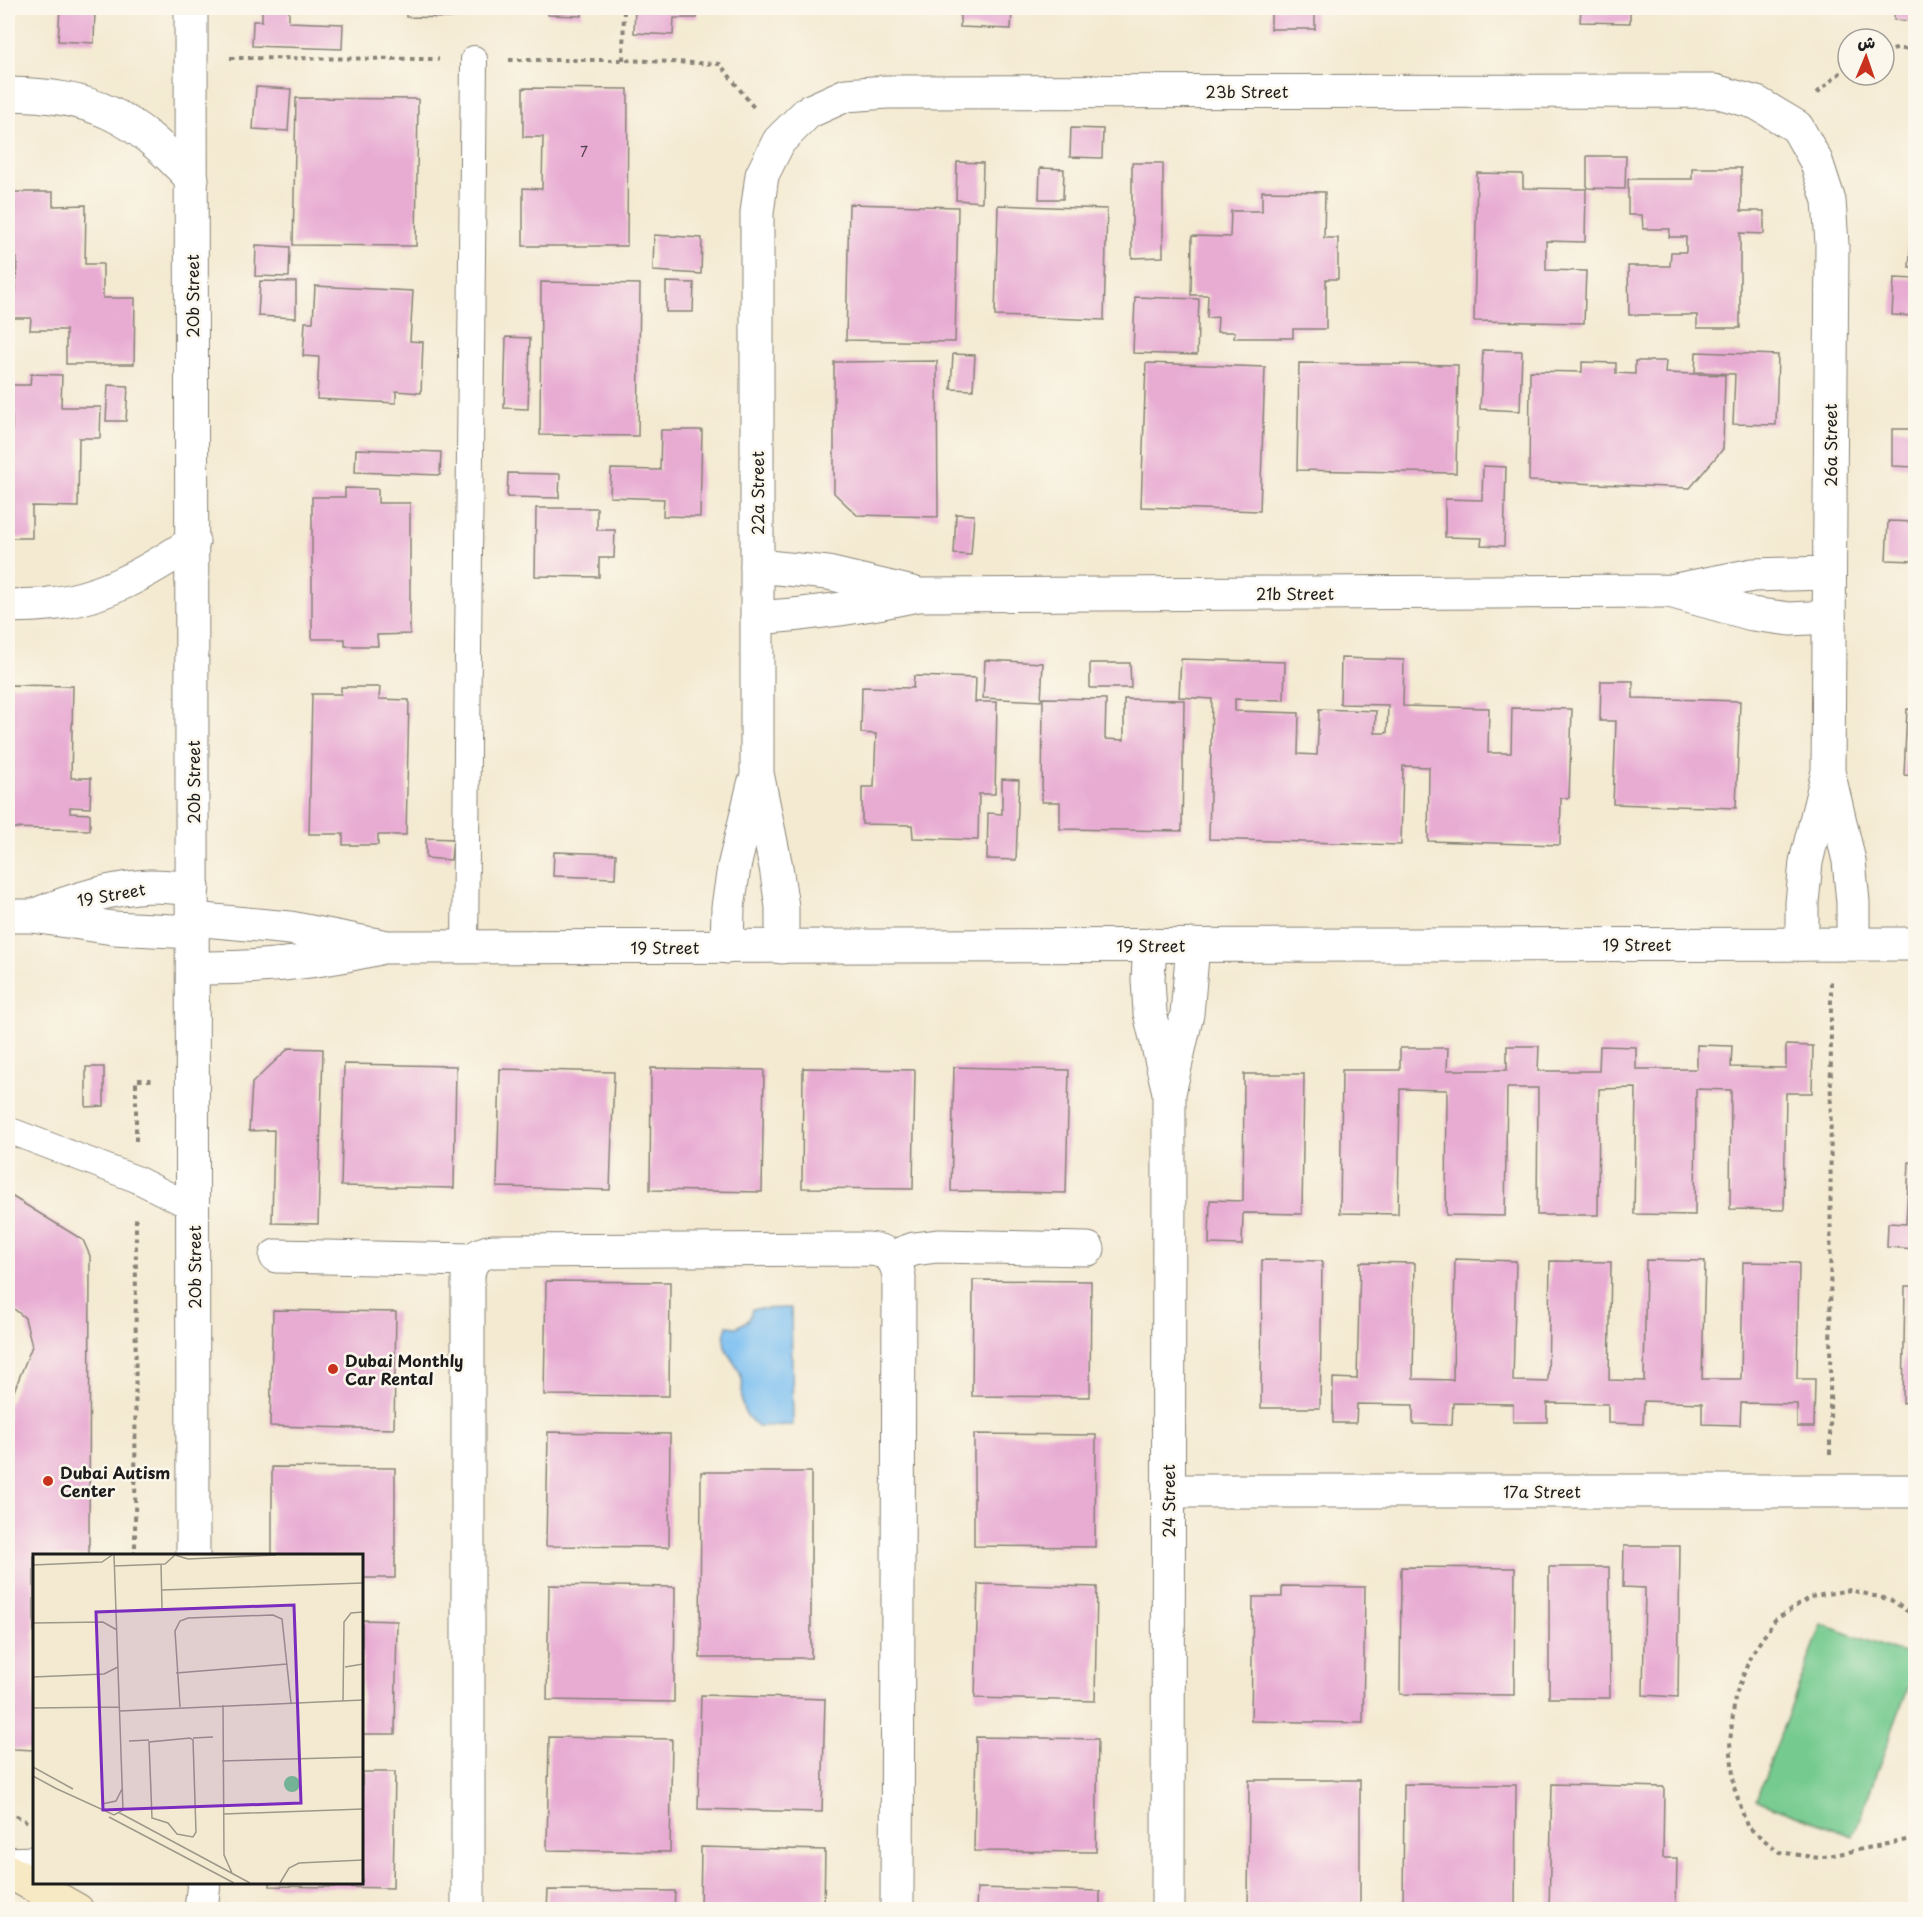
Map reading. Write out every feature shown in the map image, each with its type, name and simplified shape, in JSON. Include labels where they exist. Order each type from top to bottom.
[{"type":"street","name":"20b Street","points":[[191,8],[193,1554]]},
{"type":"street","name":"23b Street","points":[[757,213],[762,175],[779,141],[808,112],[846,95],[887,92],[1715,91],[1757,103],[1797,127]]},
{"type":"street","points":[[17,94],[64,98],[101,108],[135,126],[165,149],[192,179]]},
{"type":"street","name":"26a Street","points":[[1797,127],[1816,161],[1829,201],[1832,244],[1828,771],[1806,862],[1802,903],[1829,944],[1853,902],[1849,861],[1828,771]]},
{"type":"street","name":"22a Street","points":[[757,213],[757,773],[776,867],[782,907],[783,946]]},
{"type":"street","points":[[8,606],[51,604],[102,592],[149,571],[193,542]]},
{"type":"street","name":"21b Street","points":[[757,566],[828,573],[918,595]]},
{"type":"street","name":"21b Street","points":[[757,618],[828,612],[918,595],[1671,591],[1753,575],[1829,573]]},
{"type":"street","name":"21b Street","points":[[1671,591],[1752,614],[1790,619],[1829,617]]},
{"type":"street","name":"22a Street","points":[[727,947],[728,907],[734,867],[757,773]]},
{"type":"street","name":"19 Street","points":[[20,916],[71,900],[111,891],[151,886],[193,913]]},
{"type":"street","name":"19 Street","points":[[20,916],[112,928],[193,913],[291,928],[387,947],[1916,944]]},
{"type":"street","points":[[1150,945],[1148,979],[1150,1013],[1169,1093]]},
{"type":"street","points":[[1169,1093],[1187,1014],[1193,945]]},
{"type":"street","name":"19 Street","points":[[193,968],[241,969],[290,965],[338,958],[387,947]]},
{"type":"street","name":"24 Street","points":[[1168,1910],[1169,1093]]},
{"type":"street","points":[[892,1257],[914,1249],[938,1246],[1088,1249]]},
{"type":"street","points":[[468,1910],[468,1278],[472,1260],[482,1252],[506,1251],[881,1250],[892,1257],[898,1266],[899,1277],[897,1910]]},
{"type":"street","points":[[276,1256],[472,1260]]},
{"type":"street","name":"17a Street","points":[[1168,1491],[1916,1491]]},
{"type":"street","points":[[8,1864],[33,1863]]},
{"type":"street","points":[[8,1871],[77,1910]]},
{"type":"street","points":[[201,1910],[204,1884]]},
{"type":"lane","points":[[465,947],[474,60]]},
{"type":"lane","points":[[8,1130],[136,1179],[194,1208]]},
{"type":"path","points":[[623,60],[624,8]]},
{"type":"path","points":[[1896,49],[1916,49]]},
{"type":"path","points":[[1829,944],[1830,1491]]},
{"type":"path","points":[[1916,1617],[1891,1600],[1850,1590],[1809,1597],[1774,1620],[1751,1655],[1735,1697],[1730,1742],[1734,1787],[1747,1826],[1779,1852],[1819,1858],[1916,1838]]},
{"type":"path","points":[[8,1810],[33,1826]]},
{"type":"green space","points":[[1822,1624],[1915,1658],[1915,1669],[1853,1836],[1756,1800]]},
{"type":"water","points":[[791,1308],[793,1425],[757,1426],[743,1408],[742,1379],[724,1342],[727,1326],[737,1327],[749,1320],[752,1309]]},
{"type":"building","points":[[60,8],[95,9],[94,43],[58,41]]},
{"type":"building","points":[[262,8],[289,8],[289,22],[343,24],[342,49],[252,46],[253,21],[262,21]]},
{"type":"building","points":[[406,8],[452,8],[451,18],[406,17]]},
{"type":"building","points":[[478,8],[496,8],[496,13],[478,13]]},
{"type":"building","points":[[548,8],[582,8],[582,16],[548,15]]},
{"type":"building","points":[[635,8],[697,8],[697,18],[674,18],[673,35],[634,33]]},
{"type":"building","points":[[960,8],[1012,8],[1011,29],[960,27]]},
{"type":"building","points":[[1207,8],[1207,10],[1190,9]]},
{"type":"building","points":[[1271,8],[1315,8],[1315,29],[1271,29]]},
{"type":"building","points":[[1581,8],[1630,8],[1630,23],[1580,22]]},
{"type":"building","points":[[1895,8],[1916,8],[1916,21],[1894,20]]},
{"type":"building","points":[[256,87],[291,89],[288,131],[253,129]]},
{"type":"building","points":[[523,88],[628,89],[627,246],[523,246],[523,188],[542,189],[543,137],[523,137]]},
{"type":"building","points":[[296,98],[418,99],[416,246],[293,245]]},
{"type":"building","points":[[1071,128],[1103,129],[1102,158],[1070,157]]},
{"type":"building","points":[[1587,156],[1626,156],[1625,189],[1587,188]]},
{"type":"building","points":[[957,162],[983,163],[982,202],[956,200]]},
{"type":"building","points":[[1132,163],[1163,163],[1163,257],[1132,258]]},
{"type":"building","points":[[1040,168],[1064,169],[1063,199],[1039,199]]},
{"type":"building","points":[[1692,168],[1741,168],[1741,211],[1764,211],[1764,234],[1740,233],[1740,328],[1697,328],[1697,315],[1629,315],[1628,266],[1670,266],[1671,252],[1686,252],[1686,237],[1669,237],[1670,229],[1643,229],[1642,215],[1628,215],[1628,179],[1692,179]]},
{"type":"building","points":[[1477,173],[1523,174],[1523,188],[1586,189],[1585,242],[1546,241],[1546,270],[1586,271],[1584,323],[1474,321]]},
{"type":"building","points":[[1262,191],[1325,192],[1324,238],[1338,238],[1338,279],[1326,279],[1326,329],[1293,329],[1293,338],[1234,338],[1235,332],[1217,332],[1218,317],[1207,318],[1208,295],[1191,295],[1192,236],[1230,237],[1231,211],[1262,211]]},
{"type":"building","points":[[8,192],[53,192],[53,206],[86,205],[85,264],[103,264],[103,298],[135,298],[134,364],[66,364],[66,330],[30,330],[31,318],[8,318],[8,289],[16,290],[17,258],[8,258]]},
{"type":"building","points":[[849,204],[958,207],[955,342],[846,340]]},
{"type":"building","points":[[998,205],[1107,209],[1104,320],[995,316]]},
{"type":"building","points":[[654,235],[702,238],[701,274],[653,271]]},
{"type":"building","points":[[1911,239],[1916,240],[1916,267],[1909,267]]},
{"type":"building","points":[[256,245],[290,247],[289,277],[255,276]]},
{"type":"building","points":[[1894,278],[1916,279],[1916,316],[1892,315]]},
{"type":"building","points":[[260,281],[296,282],[296,318],[258,316]]},
{"type":"building","points":[[541,282],[640,284],[638,436],[540,435]]},
{"type":"building","points":[[666,282],[694,283],[693,312],[666,312]]},
{"type":"building","points":[[315,286],[413,291],[410,341],[423,342],[421,393],[396,391],[396,403],[317,399],[319,357],[303,356],[305,322],[313,322]]},
{"type":"building","points":[[1135,297],[1199,299],[1197,355],[1133,353]]},
{"type":"building","points":[[506,337],[530,338],[528,409],[504,408]]},
{"type":"building","points":[[1483,350],[1522,351],[1520,411],[1480,409]]},
{"type":"building","points":[[1696,352],[1778,355],[1776,425],[1733,424],[1735,374],[1695,372]]},
{"type":"building","points":[[953,354],[975,355],[973,390],[951,389]]},
{"type":"building","points":[[937,361],[938,517],[857,515],[834,493],[834,362]]},
{"type":"building","points":[[1635,361],[1666,361],[1665,373],[1725,375],[1723,449],[1690,488],[1529,481],[1530,371],[1582,372],[1582,362],[1616,363],[1616,373],[1635,374]]},
{"type":"building","points":[[1146,363],[1265,367],[1260,511],[1141,507]]},
{"type":"building","points":[[1299,363],[1458,365],[1456,473],[1297,470]]},
{"type":"building","points":[[31,374],[62,375],[61,407],[101,407],[100,438],[79,438],[78,507],[32,506],[32,538],[8,538],[8,445],[12,445],[12,416],[8,415],[8,385],[30,385]]},
{"type":"building","points":[[108,385],[128,386],[126,421],[106,421]]},
{"type":"building","points":[[1892,429],[1916,429],[1916,467],[1892,466]]},
{"type":"building","points":[[661,430],[702,430],[700,517],[663,516],[664,499],[610,497],[611,469],[660,470]]},
{"type":"building","points":[[356,449],[441,452],[440,475],[355,472]]},
{"type":"building","points":[[1483,466],[1506,467],[1504,546],[1481,545],[1482,538],[1445,537],[1445,499],[1482,500]]},
{"type":"building","points":[[508,473],[560,474],[559,498],[507,497]]},
{"type":"building","points":[[345,488],[378,489],[378,503],[410,503],[410,634],[377,635],[378,646],[345,646],[345,639],[312,639],[312,497],[345,497]]},
{"type":"building","points":[[536,508],[597,508],[597,530],[615,530],[614,558],[599,558],[599,577],[535,576]]},
{"type":"building","points":[[956,514],[974,515],[971,555],[954,554]]},
{"type":"building","points":[[1888,521],[1916,522],[1916,561],[1886,560]]},
{"type":"building","points":[[1341,658],[1404,660],[1403,706],[1489,708],[1488,753],[1511,753],[1512,708],[1572,709],[1569,798],[1561,798],[1560,845],[1428,841],[1429,767],[1403,766],[1401,845],[1209,839],[1212,699],[1179,697],[1181,659],[1285,662],[1284,700],[1235,699],[1235,711],[1299,713],[1298,754],[1317,755],[1319,709],[1376,711],[1375,733],[1387,733],[1388,705],[1340,704]]},
{"type":"building","points":[[985,660],[1043,663],[1041,701],[983,698]]},
{"type":"building","points":[[1090,663],[1130,663],[1131,688],[1090,688]]},
{"type":"building","points":[[914,676],[976,678],[975,702],[997,702],[995,794],[979,794],[978,840],[913,838],[912,825],[862,824],[862,787],[874,787],[876,734],[861,733],[862,687],[913,688]]},
{"type":"building","points":[[1601,681],[1633,681],[1633,698],[1740,701],[1736,808],[1613,804],[1616,721],[1600,721]]},
{"type":"building","points":[[8,685],[73,686],[71,778],[91,778],[90,808],[70,807],[70,813],[90,814],[90,830],[8,828]]},
{"type":"building","points":[[341,687],[380,687],[379,699],[409,700],[406,835],[378,835],[378,845],[343,845],[343,834],[309,834],[312,694],[341,694]]},
{"type":"building","points":[[1043,698],[1106,699],[1105,739],[1124,740],[1124,699],[1184,700],[1182,831],[1060,829],[1060,802],[1042,802]]},
{"type":"building","points":[[1907,709],[1916,710],[1916,776],[1904,775]]},
{"type":"building","points":[[1002,779],[1019,780],[1016,860],[987,859],[988,813],[1002,814]]},
{"type":"building","points":[[426,838],[453,839],[451,860],[426,858]]},
{"type":"building","points":[[554,852],[616,854],[615,878],[553,876]]},
{"type":"building","points":[[1697,1045],[1732,1046],[1731,1067],[1786,1068],[1786,1045],[1813,1046],[1812,1093],[1786,1093],[1784,1210],[1730,1209],[1731,1090],[1696,1089],[1695,1215],[1634,1214],[1636,1088],[1599,1089],[1598,1215],[1537,1215],[1538,1088],[1507,1088],[1505,1216],[1446,1215],[1447,1090],[1400,1089],[1398,1214],[1340,1213],[1342,1070],[1400,1070],[1400,1048],[1448,1048],[1447,1070],[1507,1070],[1507,1046],[1539,1046],[1538,1071],[1599,1071],[1600,1046],[1636,1047],[1636,1069],[1697,1069]]},
{"type":"building","points":[[289,1048],[323,1049],[318,1224],[272,1223],[274,1130],[249,1131],[252,1083]]},
{"type":"building","points":[[344,1064],[456,1066],[454,1188],[341,1186]]},
{"type":"building","points":[[86,1067],[104,1067],[104,1106],[86,1107]]},
{"type":"building","points":[[954,1067],[1069,1070],[1066,1193],[951,1191]]},
{"type":"building","points":[[651,1068],[764,1070],[762,1192],[650,1190]]},
{"type":"building","points":[[803,1068],[915,1070],[913,1189],[802,1188]]},
{"type":"building","points":[[500,1069],[614,1072],[610,1190],[497,1187]]},
{"type":"building","points":[[1244,1074],[1304,1074],[1302,1214],[1243,1213],[1242,1245],[1209,1244],[1210,1200],[1243,1201]]},
{"type":"building","points":[[1909,1162],[1916,1163],[1916,1249],[1887,1247],[1888,1223],[1906,1224]]},
{"type":"building","name":"Dubai Autism Center","points":[[8,1194],[83,1240],[90,1256],[89,1554],[33,1554],[33,1750],[14,1749],[8,1745],[8,1406],[32,1346],[25,1318],[8,1304]]},
{"type":"building","points":[[1455,1259],[1516,1261],[1513,1381],[1548,1382],[1550,1261],[1611,1262],[1609,1380],[1644,1381],[1646,1260],[1705,1261],[1702,1379],[1741,1379],[1743,1262],[1799,1263],[1797,1379],[1815,1379],[1814,1427],[1797,1427],[1797,1404],[1741,1403],[1740,1425],[1702,1424],[1702,1403],[1644,1401],[1643,1424],[1608,1423],[1608,1404],[1547,1403],[1547,1422],[1513,1422],[1513,1404],[1453,1403],[1452,1425],[1413,1424],[1413,1405],[1357,1404],[1356,1423],[1333,1423],[1333,1378],[1357,1379],[1360,1262],[1415,1263],[1413,1379],[1453,1380]]},
{"type":"building","points":[[1262,1260],[1322,1261],[1320,1408],[1261,1408]]},
{"type":"building","points":[[973,1280],[1091,1281],[1090,1397],[972,1396]]},
{"type":"building","points":[[546,1281],[670,1282],[669,1396],[544,1395]]},
{"type":"building","points":[[1905,1286],[1916,1286],[1916,1399],[1903,1403]]},
{"type":"building","name":"Dubai Monthly Car Rental","points":[[273,1310],[396,1312],[394,1429],[270,1426]]},
{"type":"building","points":[[548,1432],[670,1434],[669,1547],[546,1546]]},
{"type":"building","points":[[974,1434],[1096,1435],[1095,1547],[974,1546]]},
{"type":"building","points":[[272,1467],[395,1468],[395,1578],[363,1578],[363,1554],[272,1554]]},
{"type":"building","points":[[701,1472],[811,1472],[811,1658],[700,1658]]},
{"type":"building","points":[[1624,1546],[1680,1546],[1678,1697],[1643,1695],[1645,1588],[1623,1587]]},
{"type":"building","points":[[1401,1567],[1515,1568],[1514,1695],[1400,1694]]},
{"type":"building","points":[[1549,1567],[1609,1567],[1610,1698],[1549,1698]]},
{"type":"building","points":[[978,1584],[1097,1587],[1095,1701],[975,1698]]},
{"type":"building","points":[[549,1585],[675,1587],[674,1702],[547,1700]]},
{"type":"building","points":[[1282,1586],[1365,1587],[1363,1723],[1251,1721],[1253,1597],[1282,1597]]},
{"type":"building","points":[[363,1620],[397,1621],[395,1734],[363,1734]]},
{"type":"building","points":[[701,1695],[825,1699],[822,1812],[698,1809]]},
{"type":"building","points":[[549,1737],[672,1739],[670,1852],[547,1850]]},
{"type":"building","points":[[976,1737],[1098,1739],[1096,1852],[974,1851]]},
{"type":"building","points":[[363,1772],[395,1772],[393,1888],[270,1886],[270,1884],[363,1884]]},
{"type":"building","points":[[1249,1780],[1360,1780],[1360,1910],[1248,1910]]},
{"type":"building","points":[[1404,1784],[1516,1785],[1515,1910],[1403,1910]]},
{"type":"building","points":[[1552,1784],[1664,1787],[1663,1858],[1677,1858],[1676,1910],[1549,1910]]},
{"type":"building","points":[[701,1847],[825,1850],[824,1910],[700,1910]]},
{"type":"building","points":[[977,1888],[1100,1891],[1100,1910],[976,1910]]},
{"type":"building","points":[[548,1890],[675,1891],[674,1910],[547,1910]]},
{"type":"place","name":"Dubai Monthly Car Rental","points":[[333,1369]]},
{"type":"place","name":"Dubai Autism Center","points":[[48,1481]]}]
